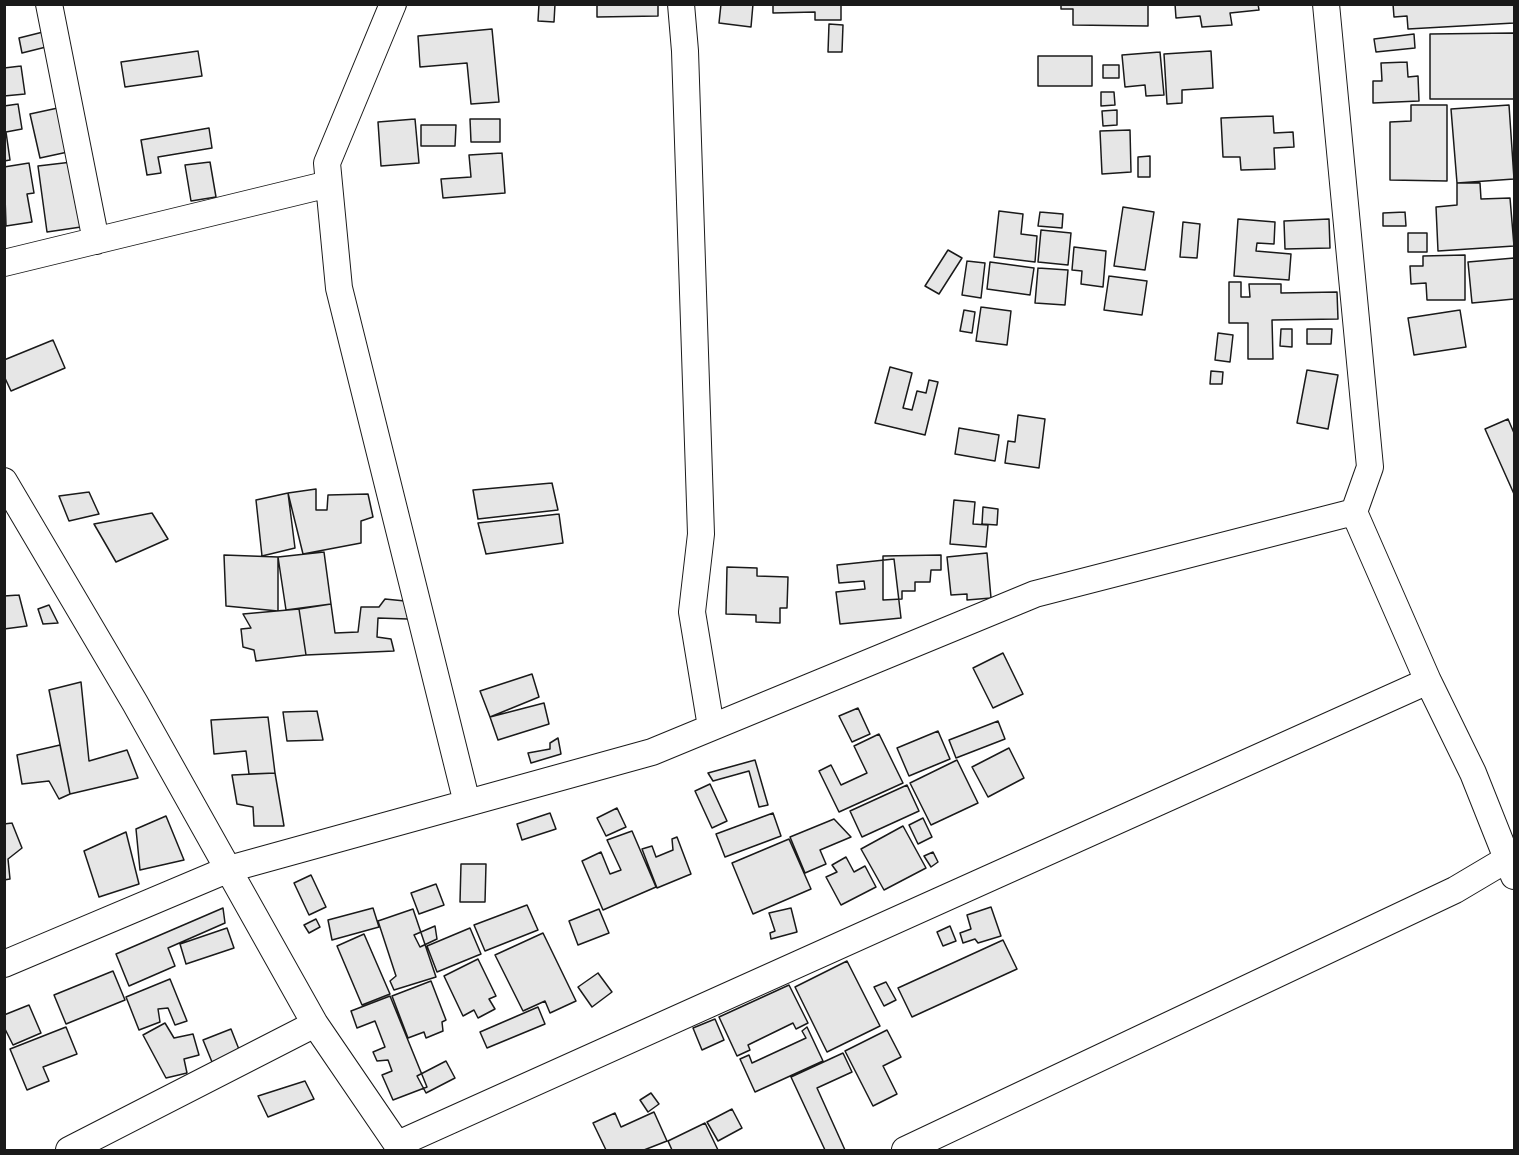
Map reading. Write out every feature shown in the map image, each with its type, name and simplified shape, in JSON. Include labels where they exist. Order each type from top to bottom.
[{"type":"street","points":[[49,4],[96,240]]},
{"type":"street","points":[[393,4],[327,163],[339,288],[467,803]]},
{"type":"street","points":[[681,4],[686,63],[700,534],[692,612],[711,727]]},
{"type":"street","points":[[905,1150],[1512,864],[1354,512],[1370,467],[1326,4]]},
{"type":"street","points":[[4,263],[329,184]]},
{"type":"street","points":[[4,481],[129,692],[315,1024],[400,1147],[1428,681]]},
{"type":"street","points":[[4,964],[229,869],[652,752],[1035,594],[1354,512]]},
{"type":"street","points":[[69,1150],[315,1024]]},
{"type":"building","points":[[539,4],[555,4],[554,22],[538,21]]},
{"type":"building","points":[[597,4],[658,4],[658,16],[597,17]]},
{"type":"building","points":[[721,4],[753,4],[751,27],[719,23]]},
{"type":"building","points":[[773,4],[841,4],[841,20],[815,20],[815,12],[773,13]]},
{"type":"building","points":[[1061,4],[1148,4],[1148,26],[1073,25],[1073,9],[1061,9]]},
{"type":"building","points":[[1175,4],[1258,4],[1259,10],[1230,13],[1232,25],[1202,27],[1200,16],[1176,18]]},
{"type":"building","points":[[1393,4],[1514,4],[1514,23],[1408,29],[1407,16],[1394,17]]},
{"type":"building","points":[[829,24],[843,25],[842,52],[828,52]]},
{"type":"building","points":[[492,29],[499,102],[471,104],[467,63],[420,67],[418,36]]},
{"type":"building","points":[[47,31],[50,46],[22,53],[19,38]]},
{"type":"building","points":[[1514,33],[1514,99],[1430,99],[1430,34]]},
{"type":"building","points":[[1414,34],[1415,48],[1376,52],[1374,39]]},
{"type":"building","points":[[198,51],[202,76],[125,87],[121,62]]},
{"type":"building","points":[[1211,51],[1213,88],[1182,90],[1182,103],[1167,104],[1164,54]]},
{"type":"building","points":[[1160,52],[1164,95],[1146,96],[1145,85],[1125,87],[1122,55]]},
{"type":"building","points":[[1038,56],[1092,56],[1092,86],[1038,86]]},
{"type":"building","points":[[1407,62],[1408,77],[1418,76],[1419,101],[1373,103],[1373,81],[1382,81],[1381,63]]},
{"type":"building","points":[[1103,65],[1119,65],[1119,78],[1103,78]]},
{"type":"building","points":[[21,66],[25,94],[4,96],[4,68]]},
{"type":"building","points":[[1101,92],[1114,92],[1115,105],[1101,106]]},
{"type":"building","points":[[18,104],[22,129],[6,132],[10,160],[4,161],[4,106]]},
{"type":"building","points":[[1411,105],[1447,105],[1447,181],[1390,180],[1390,122],[1411,121]]},
{"type":"building","points":[[1509,105],[1514,179],[1457,183],[1451,109]]},
{"type":"building","points":[[67,106],[77,150],[40,158],[30,114]]},
{"type":"building","points":[[1117,110],[1117,125],[1103,126],[1102,111]]},
{"type":"building","points":[[1273,116],[1274,133],[1293,132],[1294,147],[1274,148],[1275,169],[1241,170],[1240,157],[1223,157],[1221,118]]},
{"type":"building","points":[[415,119],[419,163],[381,166],[378,122]]},
{"type":"building","points":[[470,119],[500,119],[500,142],[471,142]]},
{"type":"building","points":[[421,125],[456,125],[455,146],[421,146]]},
{"type":"building","points":[[209,128],[212,148],[158,157],[161,173],[147,175],[141,140]]},
{"type":"building","points":[[1130,130],[1131,172],[1102,174],[1100,131]]},
{"type":"building","points":[[502,153],[505,193],[443,198],[441,179],[471,177],[469,155]]},
{"type":"building","points":[[1150,156],[1150,177],[1138,177],[1138,157]]},
{"type":"building","points":[[72,162],[81,227],[47,232],[38,166]]},
{"type":"building","points":[[210,162],[216,197],[191,201],[185,165]]},
{"type":"building","points":[[29,163],[34,193],[27,194],[32,222],[6,226],[4,167]]},
{"type":"building","points":[[1457,183],[1480,183],[1481,199],[1510,198],[1514,246],[1438,251],[1436,207],[1457,205]]},
{"type":"building","points":[[1123,207],[1154,212],[1145,270],[1114,266]]},
{"type":"building","points":[[999,211],[1023,214],[1021,234],[1037,236],[1035,262],[994,257]]},
{"type":"building","points":[[1040,212],[1063,214],[1062,228],[1038,226]]},
{"type":"building","points":[[1405,212],[1406,226],[1383,226],[1383,213]]},
{"type":"building","points":[[1238,219],[1275,222],[1274,244],[1257,243],[1256,251],[1291,254],[1289,280],[1234,276]]},
{"type":"building","points":[[1329,219],[1330,248],[1285,249],[1284,221]]},
{"type":"building","points":[[1183,222],[1200,224],[1197,258],[1180,257]]},
{"type":"building","points":[[1041,230],[1071,233],[1068,265],[1038,262]]},
{"type":"building","points":[[1408,233],[1427,233],[1427,252],[1408,252]]},
{"type":"building","points":[[1074,247],[1106,251],[1103,287],[1081,284],[1082,271],[1072,270]]},
{"type":"building","points":[[948,250],[962,258],[939,294],[925,286]]},
{"type":"building","points":[[1465,255],[1465,300],[1427,300],[1426,283],[1411,284],[1410,266],[1423,266],[1423,256]]},
{"type":"building","points":[[1514,258],[1514,299],[1472,303],[1468,262]]},
{"type":"building","points":[[967,261],[985,263],[981,298],[962,295]]},
{"type":"building","points":[[990,262],[1034,268],[1030,295],[987,289]]},
{"type":"building","points":[[1038,268],[1068,270],[1065,305],[1035,303]]},
{"type":"building","points":[[1109,276],[1147,281],[1142,315],[1104,310]]},
{"type":"building","points":[[1229,282],[1241,282],[1241,297],[1250,297],[1249,284],[1281,284],[1281,293],[1337,292],[1338,319],[1272,320],[1273,359],[1248,359],[1248,323],[1229,323]]},
{"type":"building","points":[[981,307],[1011,311],[1007,345],[976,341]]},
{"type":"building","points":[[964,310],[975,312],[972,333],[960,331]]},
{"type":"building","points":[[1460,310],[1466,347],[1414,355],[1408,318]]},
{"type":"building","points":[[1281,329],[1292,329],[1292,347],[1280,346]]},
{"type":"building","points":[[1307,329],[1332,329],[1331,344],[1307,344]]},
{"type":"building","points":[[1218,333],[1233,335],[1230,362],[1215,360]]},
{"type":"building","points":[[53,340],[65,368],[11,391],[4,376],[4,360]]},
{"type":"building","points":[[890,367],[912,373],[903,408],[912,410],[917,391],[926,393],[929,380],[938,382],[925,435],[875,423]]},
{"type":"building","points":[[1307,370],[1338,375],[1328,429],[1297,423]]},
{"type":"building","points":[[1211,371],[1223,372],[1222,384],[1210,384]]},
{"type":"building","points":[[1018,415],[1045,419],[1039,468],[1005,463],[1008,441],[1015,442]]},
{"type":"building","points":[[1508,419],[1514,433],[1514,494],[1485,429]]},
{"type":"building","points":[[959,428],[999,435],[995,461],[955,454]]},
{"type":"building","points":[[552,483],[558,510],[478,519],[473,490]]},
{"type":"building","points":[[316,489],[316,510],[327,510],[328,495],[368,494],[373,517],[361,521],[361,543],[303,554],[288,493]]},
{"type":"building","points":[[89,492],[99,514],[69,521],[59,496]]},
{"type":"building","points":[[288,493],[295,548],[262,556],[256,500]]},
{"type":"building","points":[[954,500],[975,502],[973,524],[988,525],[986,547],[950,544]]},
{"type":"building","points":[[983,507],[998,509],[997,525],[982,524]]},
{"type":"building","points":[[152,513],[168,539],[116,562],[94,524]]},
{"type":"building","points":[[559,514],[563,543],[486,554],[478,523]]},
{"type":"building","points":[[324,552],[331,604],[286,610],[278,557]]},
{"type":"building","points":[[987,553],[991,598],[967,600],[967,594],[951,595],[947,557]]},
{"type":"building","points":[[224,555],[278,557],[278,611],[226,606]]},
{"type":"building","points":[[941,555],[941,570],[931,570],[930,582],[915,582],[915,591],[902,591],[902,599],[883,600],[883,556]]},
{"type":"building","points":[[894,559],[901,618],[840,624],[836,592],[865,589],[864,581],[839,583],[837,565]]},
{"type":"building","points":[[727,567],[757,568],[757,576],[788,577],[787,608],[780,608],[780,623],[756,622],[756,615],[726,614]]},
{"type":"building","points":[[19,595],[27,626],[4,629],[4,596]]},
{"type":"building","points":[[385,599],[405,601],[408,619],[378,618],[377,637],[391,639],[394,651],[306,655],[299,609],[331,604],[335,633],[358,632],[361,607],[379,607]]},
{"type":"building","points":[[49,605],[58,623],[43,624],[38,609]]},
{"type":"building","points":[[299,609],[306,655],[256,661],[254,650],[243,647],[241,629],[251,628],[243,614]]},
{"type":"building","points":[[1003,653],[1023,694],[993,708],[973,668]]},
{"type":"building","points":[[532,674],[539,697],[490,717],[480,691]]},
{"type":"building","points":[[81,682],[89,761],[127,750],[138,778],[70,794],[49,690]]},
{"type":"building","points":[[544,703],[549,724],[498,740],[490,717]]},
{"type":"building","points":[[858,708],[870,734],[852,742],[839,716]]},
{"type":"building","points":[[317,711],[323,740],[287,741],[283,712]]},
{"type":"building","points":[[268,717],[275,773],[249,774],[246,751],[214,754],[211,720]]},
{"type":"building","points":[[998,721],[1005,739],[956,758],[949,740]]},
{"type":"building","points":[[938,731],[950,759],[909,776],[897,748]]},
{"type":"building","points":[[879,734],[903,783],[839,812],[819,771],[831,765],[841,785],[867,773],[854,746]]},
{"type":"building","points":[[558,738],[561,754],[531,763],[528,753],[550,749],[550,743]]},
{"type":"building","points":[[60,745],[70,794],[59,799],[49,781],[22,784],[17,755]]},
{"type":"building","points":[[1009,748],[1024,778],[988,797],[972,767]]},
{"type":"building","points":[[755,760],[768,805],[759,807],[749,771],[713,781],[708,773]]},
{"type":"building","points":[[957,760],[978,803],[931,825],[910,783]]},
{"type":"building","points":[[275,773],[284,826],[254,826],[253,807],[237,804],[232,775]]},
{"type":"building","points":[[710,784],[727,821],[712,828],[695,791]]},
{"type":"building","points":[[907,785],[919,811],[862,837],[850,811]]},
{"type":"building","points":[[617,808],[626,827],[606,836],[597,818]]},
{"type":"building","points":[[550,813],[556,829],[522,840],[517,824]]},
{"type":"building","points":[[773,813],[781,836],[725,857],[716,834]]},
{"type":"building","points":[[166,816],[184,860],[140,870],[136,829]]},
{"type":"building","points":[[923,818],[932,837],[918,844],[909,825]]},
{"type":"building","points":[[834,819],[851,837],[820,850],[826,864],[805,873],[790,837]]},
{"type":"building","points":[[12,823],[22,848],[8,859],[10,879],[4,880],[4,824]]},
{"type":"building","points":[[903,826],[926,868],[884,890],[861,849]]},
{"type":"building","points":[[632,831],[656,887],[603,910],[582,861],[601,852],[610,874],[621,870],[607,840]]},
{"type":"building","points":[[126,832],[139,884],[99,897],[84,851]]},
{"type":"building","points":[[677,837],[691,874],[657,888],[642,849],[652,846],[656,857],[673,850],[672,839]]},
{"type":"building","points":[[789,839],[811,889],[753,914],[732,863]]},
{"type":"building","points":[[933,852],[938,862],[931,867],[924,856]]},
{"type":"building","points":[[846,857],[854,872],[865,866],[876,887],[841,905],[826,877],[837,872],[832,865]]},
{"type":"building","points":[[461,864],[486,864],[485,902],[460,902]]},
{"type":"building","points":[[311,875],[326,907],[309,915],[294,883]]},
{"type":"building","points":[[436,884],[444,905],[419,914],[411,893]]},
{"type":"building","points":[[527,905],[538,930],[485,951],[474,925]]},
{"type":"building","points":[[991,907],[1001,936],[978,943],[975,939],[963,943],[960,933],[971,929],[967,915]]},
{"type":"building","points":[[223,908],[225,923],[168,948],[175,966],[129,986],[116,954]]},
{"type":"building","points":[[373,908],[379,927],[332,940],[328,920]]},
{"type":"building","points":[[791,908],[797,932],[771,939],[770,933],[775,931],[769,913]]},
{"type":"building","points":[[413,909],[436,977],[394,990],[390,981],[396,976],[378,921]]},
{"type":"building","points":[[599,909],[609,933],[578,945],[569,921]]},
{"type":"building","points":[[316,919],[320,927],[309,933],[304,925]]},
{"type":"building","points":[[435,926],[437,939],[420,947],[414,935]]},
{"type":"building","points":[[950,926],[956,941],[943,946],[937,932]]},
{"type":"building","points":[[227,928],[234,948],[186,964],[180,944]]},
{"type":"building","points":[[470,928],[481,954],[437,972],[427,946]]},
{"type":"building","points":[[543,933],[576,1001],[550,1013],[545,1001],[523,1011],[495,955]]},
{"type":"building","points":[[364,934],[390,994],[362,1005],[337,946]]},
{"type":"building","points":[[1003,940],[1017,969],[912,1017],[898,988]]},
{"type":"building","points":[[478,959],[496,996],[489,999],[495,1009],[478,1018],[474,1010],[463,1016],[444,976]]},
{"type":"building","points":[[847,961],[880,1026],[827,1052],[795,987]]},
{"type":"building","points":[[113,971],[125,1000],[66,1024],[54,995]]},
{"type":"building","points":[[598,973],[612,992],[592,1007],[578,987]]},
{"type":"building","points":[[170,979],[187,1021],[175,1025],[168,1008],[158,1009],[160,1022],[139,1030],[126,997]]},
{"type":"building","points":[[431,981],[446,1020],[442,1022],[443,1031],[426,1038],[424,1032],[408,1038],[392,996]]},
{"type":"building","points":[[886,982],[896,1000],[884,1006],[874,987]]},
{"type":"building","points":[[789,985],[808,1023],[796,1029],[793,1023],[748,1045],[750,1050],[737,1056],[719,1017]]},
{"type":"building","points":[[390,996],[427,1087],[393,1100],[382,1075],[392,1071],[388,1060],[377,1061],[373,1052],[385,1047],[375,1021],[357,1028],[351,1011]]},
{"type":"building","points":[[29,1005],[41,1033],[13,1045],[4,1027],[4,1015]]},
{"type":"building","points":[[538,1007],[545,1024],[487,1048],[480,1032]]},
{"type":"building","points":[[715,1019],[724,1040],[702,1050],[693,1028]]},
{"type":"building","points":[[165,1023],[174,1038],[193,1034],[199,1055],[184,1059],[187,1073],[166,1078],[143,1035]]},
{"type":"building","points":[[66,1027],[77,1054],[43,1067],[49,1081],[27,1090],[10,1049]]},
{"type":"building","points":[[807,1027],[823,1061],[755,1092],[740,1059],[749,1055],[752,1063],[806,1038],[802,1031]]},
{"type":"building","points":[[231,1029],[240,1052],[212,1062],[203,1040]]},
{"type":"building","points":[[887,1030],[901,1057],[883,1066],[897,1094],[873,1106],[845,1051]]},
{"type":"building","points":[[843,1053],[852,1072],[817,1088],[845,1150],[825,1150],[791,1077]]},
{"type":"building","points":[[446,1061],[455,1078],[426,1093],[417,1076]]},
{"type":"building","points":[[305,1081],[314,1099],[268,1117],[258,1096]]},
{"type":"building","points":[[651,1093],[659,1104],[648,1112],[640,1100]]},
{"type":"building","points":[[732,1109],[742,1128],[718,1141],[707,1122]]},
{"type":"building","points":[[654,1112],[667,1141],[644,1150],[606,1150],[593,1123],[615,1113],[621,1127]]},
{"type":"building","points":[[705,1123],[718,1150],[672,1150],[668,1141]]}]
